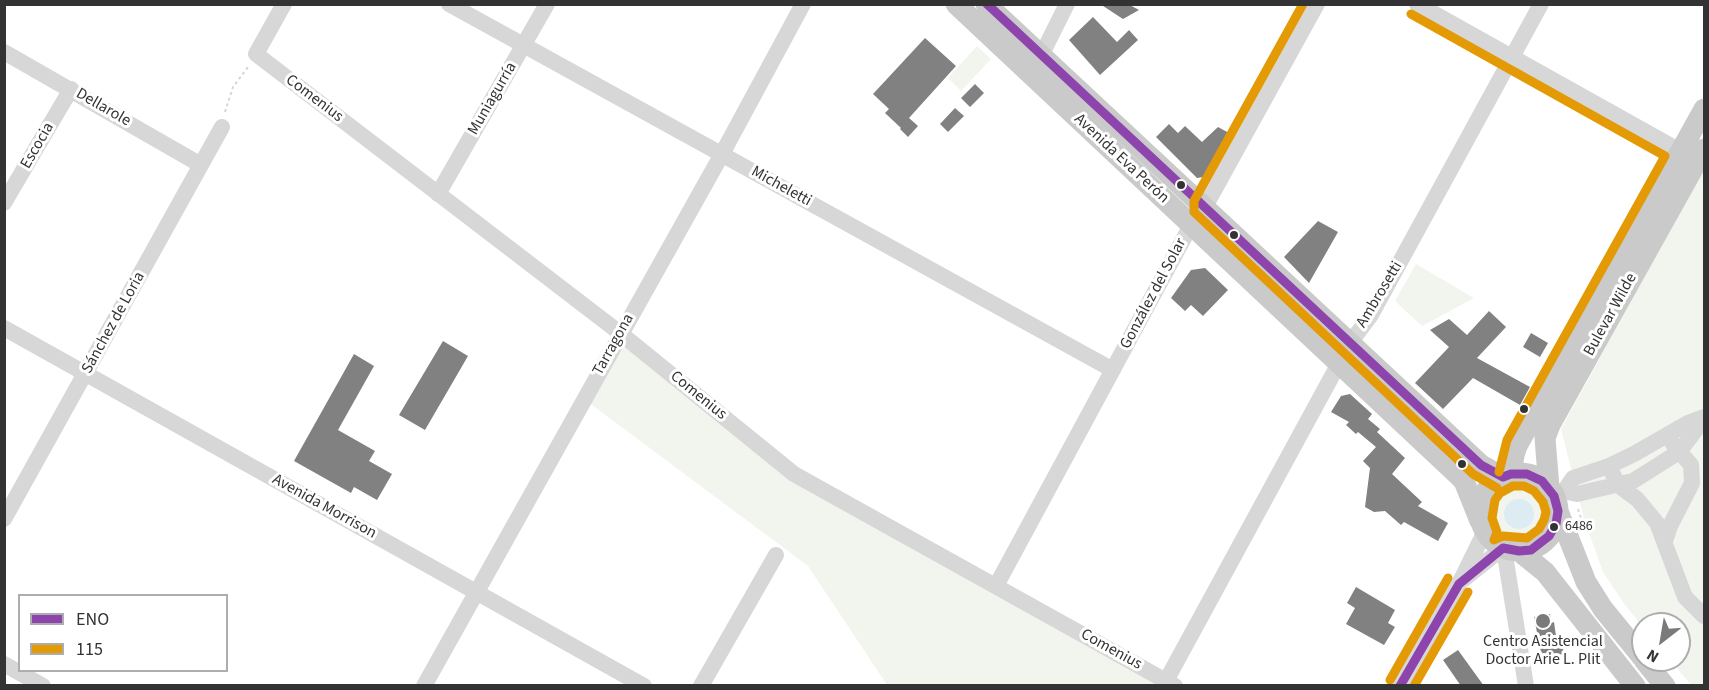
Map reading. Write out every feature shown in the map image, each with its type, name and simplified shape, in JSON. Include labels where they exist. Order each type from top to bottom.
[{"type":"main road","name":"Avenida Eva Perón","points":[[956,4],[1464,481],[1482,526]]},
{"type":"main road","name":"Avenida Eva Perón","points":[[986,4],[1481,465],[1507,475]]},
{"type":"main road","name":"Bulevar Wilde","points":[[1556,497],[1545,438],[1694,154],[1704,109]]},
{"type":"main road","name":"Bulevar Wilde","points":[[1507,475],[1517,446],[1694,154]]},
{"type":"main road","points":[[1631,643],[1603,609],[1586,582],[1556,497],[1542,481],[1527,474],[1507,475],[1492,484],[1484,495],[1480,508],[1482,526],[1492,541],[1545,572],[1635,686]]},
{"type":"main road","points":[[1509,549],[1531,550],[1550,536],[1556,525],[1556,497]]},
{"type":"main road","points":[[1654,672],[1665,686]]},
{"type":"street","points":[[256,54],[284,4]]},
{"type":"street","name":"Micheletti","points":[[449,4],[1113,370]]},
{"type":"street","name":"Muniagurría","points":[[438,194],[547,4]]},
{"type":"street","name":"Tarragona","points":[[424,686],[722,154],[803,4]]},
{"type":"street","points":[[1032,76],[1040,54],[1067,4]]},
{"type":"street","name":"González del Solar","points":[[996,586],[1191,225],[1205,207],[1317,4]]},
{"type":"street","points":[[1417,4],[1511,57],[1694,154]]},
{"type":"street","name":"Ambrosetti","points":[[1170,683],[1339,363],[1350,343],[1371,315],[1541,4]]},
{"type":"street","name":"Dellarole","points":[[4,52],[201,165]]},
{"type":"street","name":"Comenius","points":[[256,54],[620,333],[794,474],[1170,683]]},
{"type":"street","name":"Escocia","points":[[4,203],[71,89]]},
{"type":"street","name":"Sánchez de Loria","points":[[4,519],[222,127]]},
{"type":"street","name":"Avenida Morrison","points":[[4,328],[644,686]]},
{"type":"street","points":[[1556,497],[1573,478],[1609,466],[1688,423],[1704,418]]},
{"type":"street","points":[[1556,497],[1633,482],[1678,452],[1696,432],[1704,418]]},
{"type":"street","points":[[1665,541],[1692,483],[1691,465],[1678,452],[1668,435]]},
{"type":"street","points":[[1609,466],[1618,485],[1637,499],[1657,523],[1685,597],[1704,616]]},
{"type":"street","points":[[1400,686],[1459,584],[1482,526]]},
{"type":"street","points":[[1459,584],[1509,549],[1526,686]]},
{"type":"street","points":[[701,686],[776,555]]},
{"type":"street","points":[[4,664],[18,672]]},
{"type":"street","points":[[18,672],[43,686]]},
{"type":"path","points":[[222,127],[232,87],[256,54]]},
{"type":"shaded area","points":[[977,46],[991,59],[961,91],[948,78]]},
{"type":"shaded area","points":[[1704,167],[1704,685],[1691,685],[1680,672],[1691,672],[1691,612],[1631,612],[1603,572],[1584,519],[1561,429]]},
{"type":"shaded area","points":[[1416,264],[1474,298],[1422,326],[1395,301]]},
{"type":"shaded area","points":[[620,333],[794,474],[1175,685],[887,685],[808,566],[584,399]]},
{"type":"shaded area","points":[[1511,474],[1527,474],[1542,481],[1549,488],[1556,524],[1549,536],[1531,550],[1504,549],[1492,541],[1485,531],[1480,508],[1484,495],[1492,484]]},
{"type":"shaded area","points":[[1519,499],[1530,503],[1534,514],[1530,525],[1519,529],[1508,525],[1504,514],[1508,503]]},
{"type":"building","points":[[1100,4],[1128,4],[1139,10],[1123,19]]},
{"type":"building","points":[[1093,17],[1117,42],[1129,30],[1138,40],[1100,75],[1069,40]]},
{"type":"building","points":[[925,38],[956,66],[909,118],[918,126],[908,137],[885,113],[889,109],[873,94]]},
{"type":"building","points":[[975,84],[984,93],[970,107],[961,98]]},
{"type":"building","points":[[955,108],[964,116],[948,132],[940,124]]},
{"type":"building","points":[[1169,124],[1178,133],[1185,126],[1202,142],[1218,127],[1229,133],[1204,177],[1197,178],[1156,137]]},
{"type":"building","points":[[1318,221],[1338,232],[1309,283],[1284,257]]},
{"type":"building","points":[[1205,268],[1228,290],[1203,316],[1191,305],[1185,311],[1171,298],[1191,270]]},
{"type":"building","points":[[1489,311],[1506,327],[1477,358],[1530,387],[1520,405],[1473,378],[1443,409],[1415,383],[1449,347],[1430,330],[1449,319],[1467,335]]},
{"type":"building","points":[[1531,333],[1548,343],[1540,357],[1523,347]]},
{"type":"building","points":[[443,341],[468,356],[425,430],[399,415]]},
{"type":"building","points":[[354,354],[374,366],[338,430],[375,451],[369,461],[392,474],[377,500],[354,487],[351,493],[294,461]]},
{"type":"building","points":[[1350,394],[1372,414],[1368,419],[1380,429],[1377,432],[1405,458],[1392,474],[1422,502],[1418,506],[1448,523],[1438,541],[1404,522],[1401,525],[1385,511],[1374,512],[1365,507],[1370,468],[1363,461],[1376,447],[1346,425],[1349,422],[1331,412],[1341,396]]},
{"type":"building","points":[[1356,587],[1395,610],[1388,623],[1395,627],[1384,645],[1346,624],[1355,608],[1347,603]]},
{"type":"building","points":[[1550,614],[1556,636],[1561,635],[1564,654],[1542,658],[1534,617]]},
{"type":"building","points":[[1458,650],[1484,686],[1461,686],[1443,660]]},
{"type":"transit line","name":"ENO","points":[[987,4],[1481,465],[1503,477],[1511,474],[1527,474],[1542,481],[1554,496],[1558,511],[1556,524],[1549,536],[1531,550],[1519,551],[1503,548],[1459,584],[1400,686]]},
{"type":"transit line","name":"115","points":[[1303,4],[1194,201],[1194,212],[1473,474],[1497,488]]},
{"type":"transit line","name":"115","points":[[1411,14],[1665,156],[1507,440],[1499,472]]},
{"type":"transit line","name":"115","points":[[1513,486],[1524,486],[1534,491],[1543,502],[1546,512],[1544,520],[1539,529],[1527,538],[1503,536],[1494,540],[1497,532],[1492,518],[1495,500],[1500,493],[1513,486]]},
{"type":"transit line","name":"115","points":[[1390,680],[1448,578]]},
{"type":"transit line","name":"115","points":[[1414,686],[1468,592]]},
{"type":"place","name":"6486","points":[[1554,527]]},
{"type":"place","name":"Centro Asistencial Doctor Arie L. Plit","points":[[1543,621]]}]
